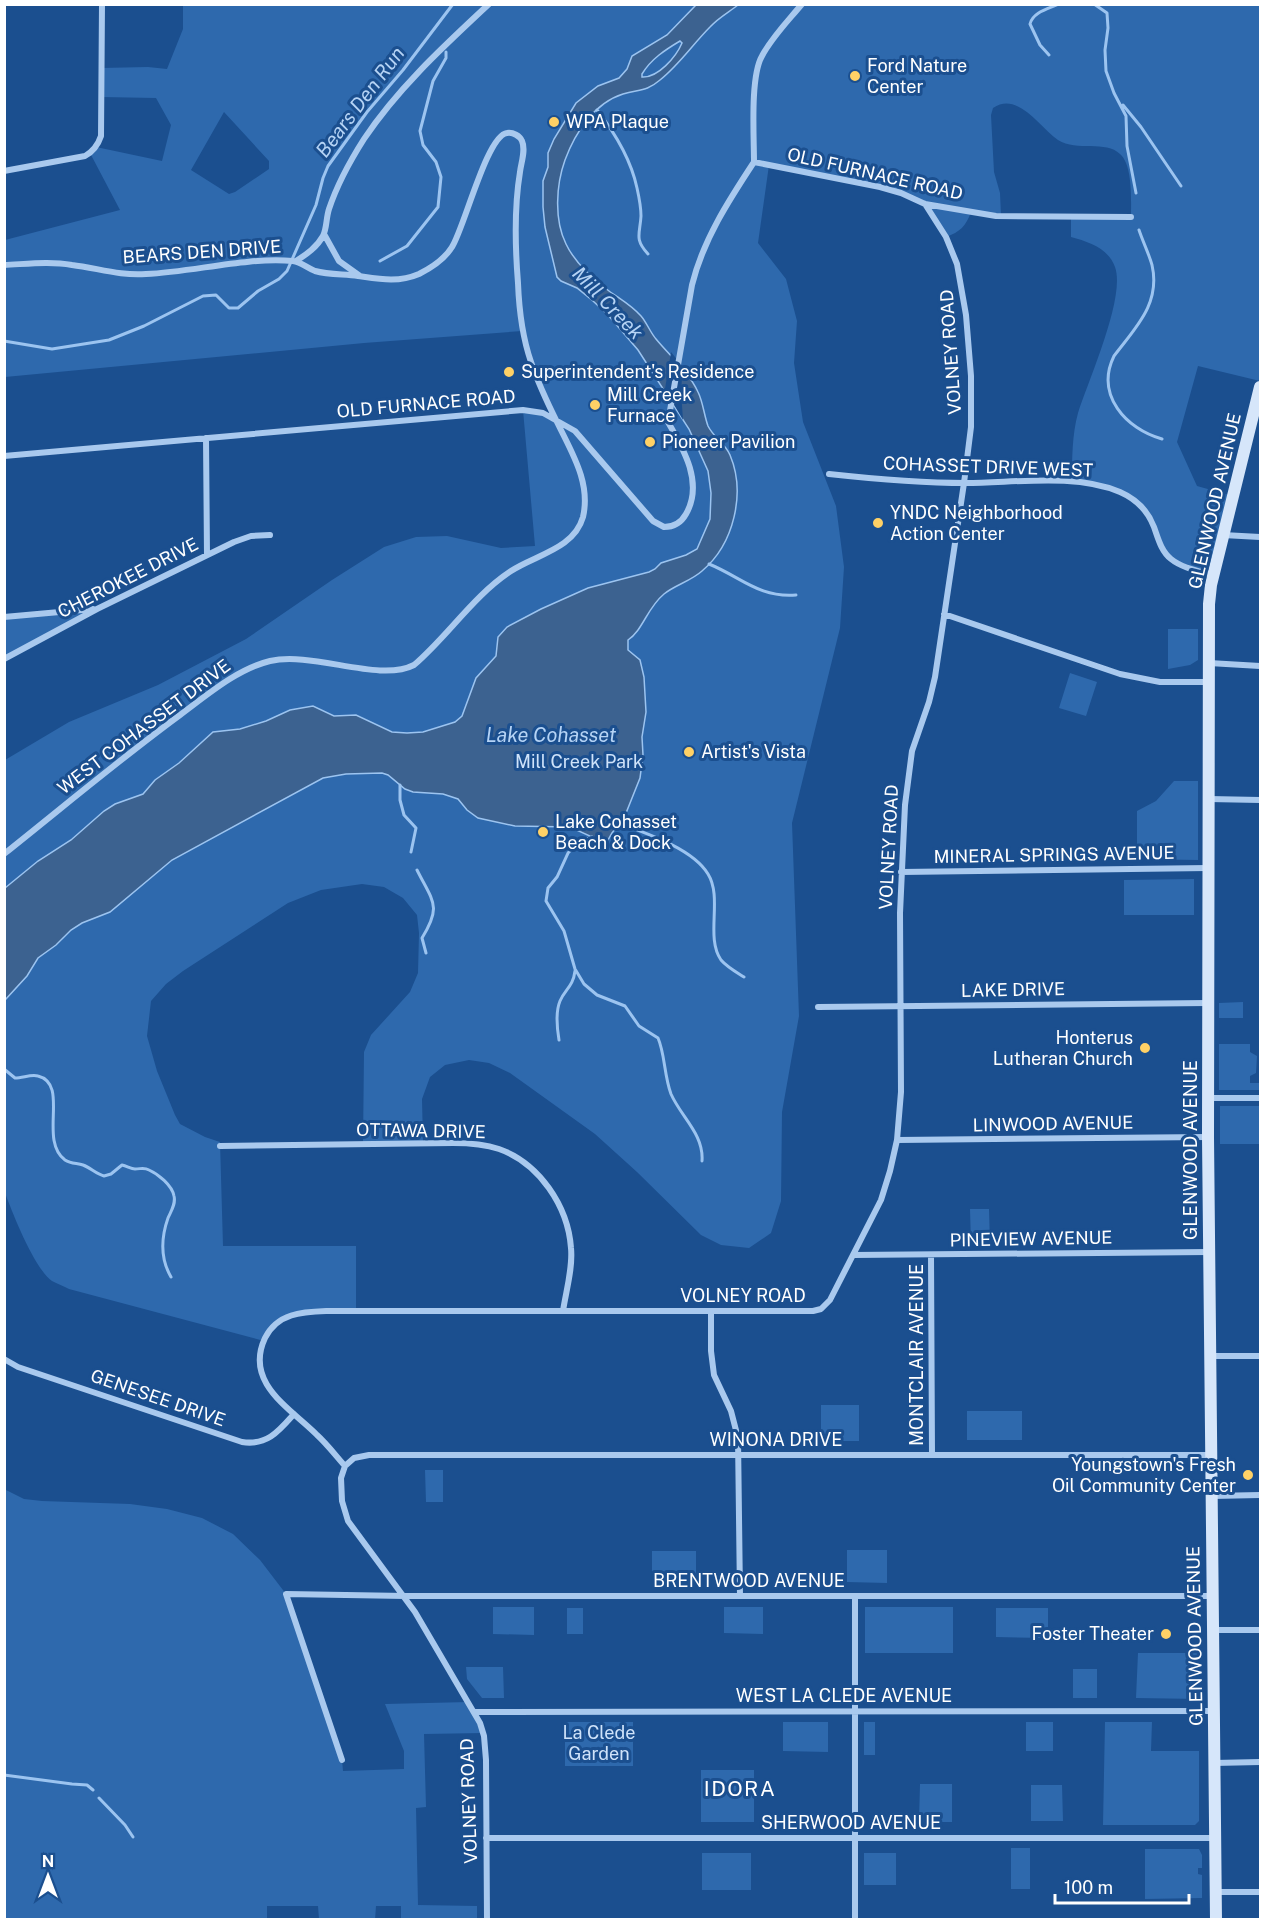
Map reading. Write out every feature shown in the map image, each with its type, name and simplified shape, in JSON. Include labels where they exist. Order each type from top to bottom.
[{"type":"main road","name":"GLENWOOD AVENUE","points":[[1216,1920],[1208,1137],[1209,604],[1213,575],[1223,535],[1254,434],[1260,387]]},
{"type":"street","points":[[4,171],[85,156],[96,147],[100,136],[101,119],[102,4]]},
{"type":"street","points":[[296,261],[308,254],[324,234],[328,212],[338,186],[364,139],[390,104],[427,63],[489,4]]},
{"type":"street","points":[[754,162],[755,80],[758,63],[771,42],[802,4]]},
{"type":"street","points":[[296,261],[316,271],[387,280],[409,278],[420,273],[442,259],[450,250],[457,238],[480,174],[500,136],[506,133],[518,136],[523,146],[517,192],[516,229],[521,321],[531,362],[556,420]]},
{"type":"street","name":"OLD FURNACE ROAD","points":[[4,456],[523,410],[543,413],[571,427],[585,440],[653,521],[660,526],[669,527],[676,525],[686,515],[693,496],[684,450],[668,422],[692,285],[701,252],[754,162],[902,193],[925,204],[996,216],[1131,217]]},
{"type":"street","name":"VOLNEY ROAD","points":[[487,1920],[484,1736],[480,1723],[405,1596],[348,1521],[342,1502],[341,1484],[345,1466],[318,1436],[272,1393],[262,1377],[261,1350],[268,1332],[285,1317],[294,1313],[329,1311],[803,1311],[821,1309],[830,1299],[881,1200],[891,1171],[897,1140],[901,1092],[901,872],[904,811],[912,751],[930,701],[945,614],[953,546],[964,483],[971,409],[971,373],[961,282],[951,248],[936,219],[925,204]]},
{"type":"street","points":[[324,234],[339,261],[360,276]]},
{"type":"street","name":"BEARS DEN DRIVE","points":[[4,265],[56,263],[120,274],[145,274],[255,262],[296,261]]},
{"type":"street","name":"WEST COHASSET DRIVE","points":[[4,854],[160,729],[214,690],[257,665],[291,659],[389,671],[406,669],[414,665],[500,578],[514,568],[557,548],[577,531],[584,508],[584,483],[556,420]]},
{"type":"street","points":[[206,438],[207,555]]},
{"type":"street","name":"COHASSET DRIVE WEST","points":[[829,474],[891,480],[964,483],[1090,483],[1132,498],[1147,513],[1170,558],[1185,566],[1213,575]]},
{"type":"street","name":"CHEROKEE DRIVE","points":[[4,659],[97,609],[243,538],[270,535]]},
{"type":"street","points":[[1223,535],[1260,537]]},
{"type":"street","points":[[4,617],[97,609]]},
{"type":"street","points":[[945,614],[1120,674],[1160,682],[1209,682]]},
{"type":"street","points":[[1209,663],[1260,666]]},
{"type":"street","points":[[1209,799],[1260,800]]},
{"type":"street","name":"MINERAL SPRINGS AVENUE","points":[[901,872],[1208,868]]},
{"type":"street","name":"LAKE DRIVE","points":[[818,1007],[1208,1003]]},
{"type":"street","points":[[1208,1098],[1260,1098]]},
{"type":"street","name":"LINWOOD AVENUE","points":[[897,1140],[1208,1137]]},
{"type":"street","name":"OTTAWA DRIVE","points":[[220,1146],[453,1143],[487,1145],[509,1153],[535,1171],[562,1211],[568,1229],[571,1251],[563,1311]]},
{"type":"street","name":"PINEVIEW AVENUE","points":[[854,1255],[1210,1252]]},
{"type":"street","name":"MONTCLAIR AVENUE","points":[[932,1255],[932,1455]]},
{"type":"street","points":[[711,1311],[713,1367],[736,1429],[740,1596]]},
{"type":"street","points":[[1211,1356],[1260,1356]]},
{"type":"street","name":"GENESEE DRIVE","points":[[4,1359],[18,1367],[242,1442],[256,1443],[269,1439],[294,1414]]},
{"type":"street","name":"WINONA DRIVE","points":[[345,1466],[354,1458],[369,1455],[1210,1455]]},
{"type":"street","points":[[1212,1496],[1260,1495]]},
{"type":"street","name":"BRENTWOOD AVENUE","points":[[342,1760],[286,1594],[1212,1596]]},
{"type":"street","points":[[855,1596],[855,1920]]},
{"type":"street","points":[[1213,1630],[1260,1630]]},
{"type":"street","name":"WEST LA CLEDE AVENUE","points":[[474,1712],[1214,1711]]},
{"type":"street","points":[[1214,1763],[1260,1762]]},
{"type":"street","name":"SHERWOOD AVENUE","points":[[486,1838],[1215,1838]]},
{"type":"street","points":[[1216,1892],[1260,1892]]},
{"type":"green space","name":"Mill Creek Park","points":[[183,5],[1260,5],[1260,381],[1198,366],[1177,442],[1197,486],[1233,496],[1213,575],[1170,558],[1147,513],[1122,493],[1072,482],[1076,421],[1111,318],[1117,281],[1112,260],[1103,250],[1071,237],[1071,217],[1131,217],[1129,175],[1120,154],[1107,148],[1074,145],[1058,140],[1020,107],[1002,104],[993,108],[991,115],[994,172],[1000,193],[1001,216],[971,212],[962,228],[946,237],[925,204],[901,193],[769,165],[758,243],[786,279],[797,321],[794,363],[803,422],[836,506],[844,567],[840,628],[792,823],[799,1016],[782,1112],[781,1201],[771,1233],[749,1248],[721,1245],[701,1235],[595,1134],[510,1073],[489,1063],[469,1060],[445,1065],[430,1077],[422,1099],[423,1143],[363,1144],[364,1052],[371,1035],[410,992],[418,973],[419,933],[417,915],[403,898],[384,887],[362,884],[321,890],[288,903],[183,971],[166,984],[151,1001],[147,1036],[157,1071],[180,1124],[220,1142],[223,1246],[356,1246],[356,1311],[285,1317],[264,1341],[69,1289],[52,1281],[45,1274],[25,1240],[5,1193],[5,760],[69,722],[158,685],[246,639],[384,547],[416,537],[447,536],[501,548],[535,546],[523,410],[555,419],[531,362],[522,331],[364,343],[5,377],[5,240],[120,210],[90,153],[96,147],[162,161],[171,125],[156,98],[101,97],[101,68],[167,69],[183,29]],"holes":[[[224,112],[269,161],[269,169],[229,194],[191,170]]]},
{"type":"green space","points":[[97,609],[5,659],[5,617]]},
{"type":"green space","points":[[1168,629],[1198,629],[1198,660],[1190,665],[1168,669]]},
{"type":"green space","points":[[1070,673],[1097,682],[1086,716],[1059,708]]},
{"type":"green space","points":[[1174,781],[1198,781],[1198,860],[1137,859],[1137,811],[1156,801]]},
{"type":"green space","points":[[1194,879],[1194,915],[1124,915],[1124,880]]},
{"type":"green space","points":[[1243,1002],[1243,1018],[1219,1018],[1219,1003]]},
{"type":"green space","points":[[1219,1044],[1250,1044],[1250,1052],[1257,1056],[1256,1073],[1250,1076],[1250,1083],[1260,1083],[1260,1090],[1219,1090]]},
{"type":"green space","points":[[1220,1106],[1260,1106],[1260,1144],[1220,1144]]},
{"type":"green space","points":[[970,1209],[989,1209],[990,1244],[971,1244]]},
{"type":"green space","points":[[821,1405],[859,1405],[859,1441],[821,1441]]},
{"type":"green space","points":[[967,1411],[1022,1411],[1022,1440],[967,1440]]},
{"type":"green space","points":[[425,1470],[443,1470],[443,1502],[426,1502]]},
{"type":"green space","points":[[4,1489],[24,1499],[130,1504],[167,1509],[202,1518],[233,1534],[260,1560],[286,1594],[342,1760],[343,1771],[404,1769],[404,1751],[385,1704],[469,1702],[483,1733],[424,1734],[426,1807],[416,1808],[418,1905],[477,1906],[477,1919],[401,1919],[401,1906],[376,1906],[375,1920],[319,1919],[318,1906],[267,1906],[267,1920],[5,1919]]},
{"type":"green space","points":[[847,1550],[887,1550],[887,1583],[847,1582]]},
{"type":"green space","points":[[652,1551],[696,1551],[696,1583],[652,1583]]},
{"type":"green space","points":[[493,1607],[534,1607],[534,1635],[493,1634]]},
{"type":"green space","points":[[724,1607],[763,1607],[763,1634],[724,1633]]},
{"type":"green space","points":[[865,1607],[953,1607],[953,1653],[865,1653]]},
{"type":"green space","points":[[567,1608],[583,1608],[583,1634],[567,1634]]},
{"type":"green space","points":[[996,1608],[1048,1608],[1048,1638],[996,1637]]},
{"type":"green space","points":[[1138,1653],[1199,1653],[1199,1699],[1136,1698]]},
{"type":"green space","points":[[466,1667],[503,1667],[504,1698],[482,1698],[467,1679]]},
{"type":"green space","points":[[1073,1669],[1097,1669],[1097,1698],[1073,1698]]},
{"type":"green space","name":"La Clede Garden","points":[[565,1722],[633,1722],[633,1766],[565,1766]]},
{"type":"green space","points":[[783,1722],[828,1722],[828,1752],[783,1751]]},
{"type":"green space","points":[[864,1722],[875,1722],[875,1755],[864,1755]]},
{"type":"green space","points":[[1026,1722],[1053,1722],[1053,1751],[1026,1751]]},
{"type":"green space","points":[[1105,1722],[1152,1722],[1151,1751],[1199,1751],[1199,1821],[1195,1825],[1103,1825]]},
{"type":"green space","points":[[701,1770],[754,1770],[754,1822],[701,1822]]},
{"type":"green space","points":[[920,1784],[952,1784],[952,1822],[919,1822]]},
{"type":"green space","points":[[1031,1785],[1062,1785],[1063,1821],[1031,1821]]},
{"type":"green space","points":[[1011,1848],[1030,1848],[1030,1889],[1011,1889]]},
{"type":"green space","points":[[1145,1849],[1199,1849],[1202,1855],[1202,1868],[1198,1868],[1198,1874],[1202,1875],[1202,1898],[1145,1899]]},
{"type":"green space","points":[[702,1853],[751,1853],[751,1890],[702,1890]]},
{"type":"green space","points":[[864,1853],[896,1853],[896,1885],[864,1885]]},
{"type":"water","name":"Lake Cohasset","points":[[696,5],[738,5],[713,24],[673,68],[655,84],[613,98],[603,104],[587,120],[569,150],[558,191],[558,213],[562,235],[570,251],[591,276],[641,316],[656,339],[694,385],[700,396],[708,426],[730,455],[737,485],[734,517],[722,547],[713,560],[698,574],[664,594],[653,606],[638,631],[628,640],[628,650],[640,660],[644,677],[646,712],[640,778],[624,818],[604,847],[599,848],[590,836],[570,827],[515,826],[478,818],[458,799],[443,794],[413,792],[382,773],[346,774],[323,778],[172,860],[110,912],[71,930],[38,958],[27,976],[5,1000],[5,888],[38,861],[71,840],[104,811],[115,804],[143,794],[155,780],[179,763],[213,732],[240,729],[290,710],[313,706],[334,716],[356,715],[392,732],[423,732],[455,722],[462,716],[476,678],[496,656],[498,637],[507,627],[588,588],[649,572],[661,563],[697,549],[710,519],[711,493],[708,471],[689,429],[638,350],[593,301],[577,288],[557,277],[545,227],[543,207],[543,181],[548,167],[548,153],[576,103],[598,86],[619,78],[627,69],[632,56],[667,35]],"holes":[[[680,41],[682,43],[666,66],[654,74],[642,77],[642,74],[659,55]]]},
{"type":"pier","points":[[671,352],[683,367],[681,391],[683,420],[665,389]]},
{"type":"waterway","name":"Bears Den Run","points":[[4,341],[52,349],[109,340],[144,326],[203,296],[216,295],[229,308],[238,308],[258,291],[279,279],[287,271],[316,205],[328,166],[367,112],[403,70],[453,4]]},
{"type":"waterway","points":[[1049,55],[1040,45],[1030,24],[1038,14],[1059,4]]},
{"type":"waterway","points":[[1094,4],[1107,13],[1106,71],[1126,116],[1127,146],[1136,193]]},
{"type":"waterway","points":[[380,261],[407,246],[438,207],[441,177],[436,162],[423,145],[420,131],[433,81],[446,58],[446,52]]},
{"type":"waterway","points":[[1123,105],[1141,127],[1181,186]]},
{"type":"waterway","points":[[597,110],[616,137],[631,167],[640,205],[639,240],[648,254]]},
{"type":"waterway","points":[[1139,230],[1152,265],[1153,292],[1138,325],[1114,356],[1109,370],[1108,384],[1111,397],[1126,419],[1149,434],[1162,439]]},
{"type":"waterway","points":[[709,564],[761,590],[783,595],[796,595]]},
{"type":"waterway","points":[[400,785],[400,800],[404,815],[416,828],[411,852]]},
{"type":"waterway","points":[[621,824],[669,843],[701,865],[708,874],[714,894],[716,951],[723,963],[744,977]]},
{"type":"waterway","points":[[592,837],[578,843],[568,853],[557,877],[548,888],[546,901],[564,931],[575,969],[584,984],[597,995],[625,1006],[639,1026],[658,1038],[671,1094],[696,1134],[702,1151],[702,1161]]},
{"type":"waterway","points":[[417,870],[433,904],[432,918],[422,938],[426,953]]},
{"type":"waterway","points":[[559,1040],[557,1010],[562,997],[573,981],[575,971]]},
{"type":"waterway","points":[[4,1069],[15,1078],[38,1076],[47,1081],[52,1090],[54,1140],[57,1151],[65,1160],[83,1165],[104,1176],[111,1174],[122,1165],[133,1169],[146,1169],[168,1184],[173,1192],[174,1202],[166,1225],[163,1255],[171,1277]]},
{"type":"waterway","points":[[4,1775],[87,1785],[93,1790]]},
{"type":"waterway","points":[[99,1798],[125,1825],[133,1837]]},
{"type":"place","name":"Ford Nature Center","points":[[855,76]]},
{"type":"place","name":"WPA Plaque","points":[[554,122]]},
{"type":"place","name":"Superintendent's Residence","points":[[509,372]]},
{"type":"place","name":"Mill Creek Furnace","points":[[595,405]]},
{"type":"place","name":"Pioneer Pavilion","points":[[650,442]]},
{"type":"place","name":"YNDC Neighborhood Action Center","points":[[878,523]]},
{"type":"place","name":"Artist's Vista","points":[[689,752]]},
{"type":"place","name":"Lake Cohasset Beach & Dock","points":[[543,832]]},
{"type":"place","name":"Honterus Lutheran Church","points":[[1145,1048]]},
{"type":"place","name":"Youngstown's Fresh Oil Community Center","points":[[1248,1475]]},
{"type":"place","name":"Foster Theater","points":[[1166,1634]]},
{"type":"district","name":"IDORA","points":[[740,1789]]},
{"type":"water label","name":"Mill Creek","points":[[608,303]]}]
